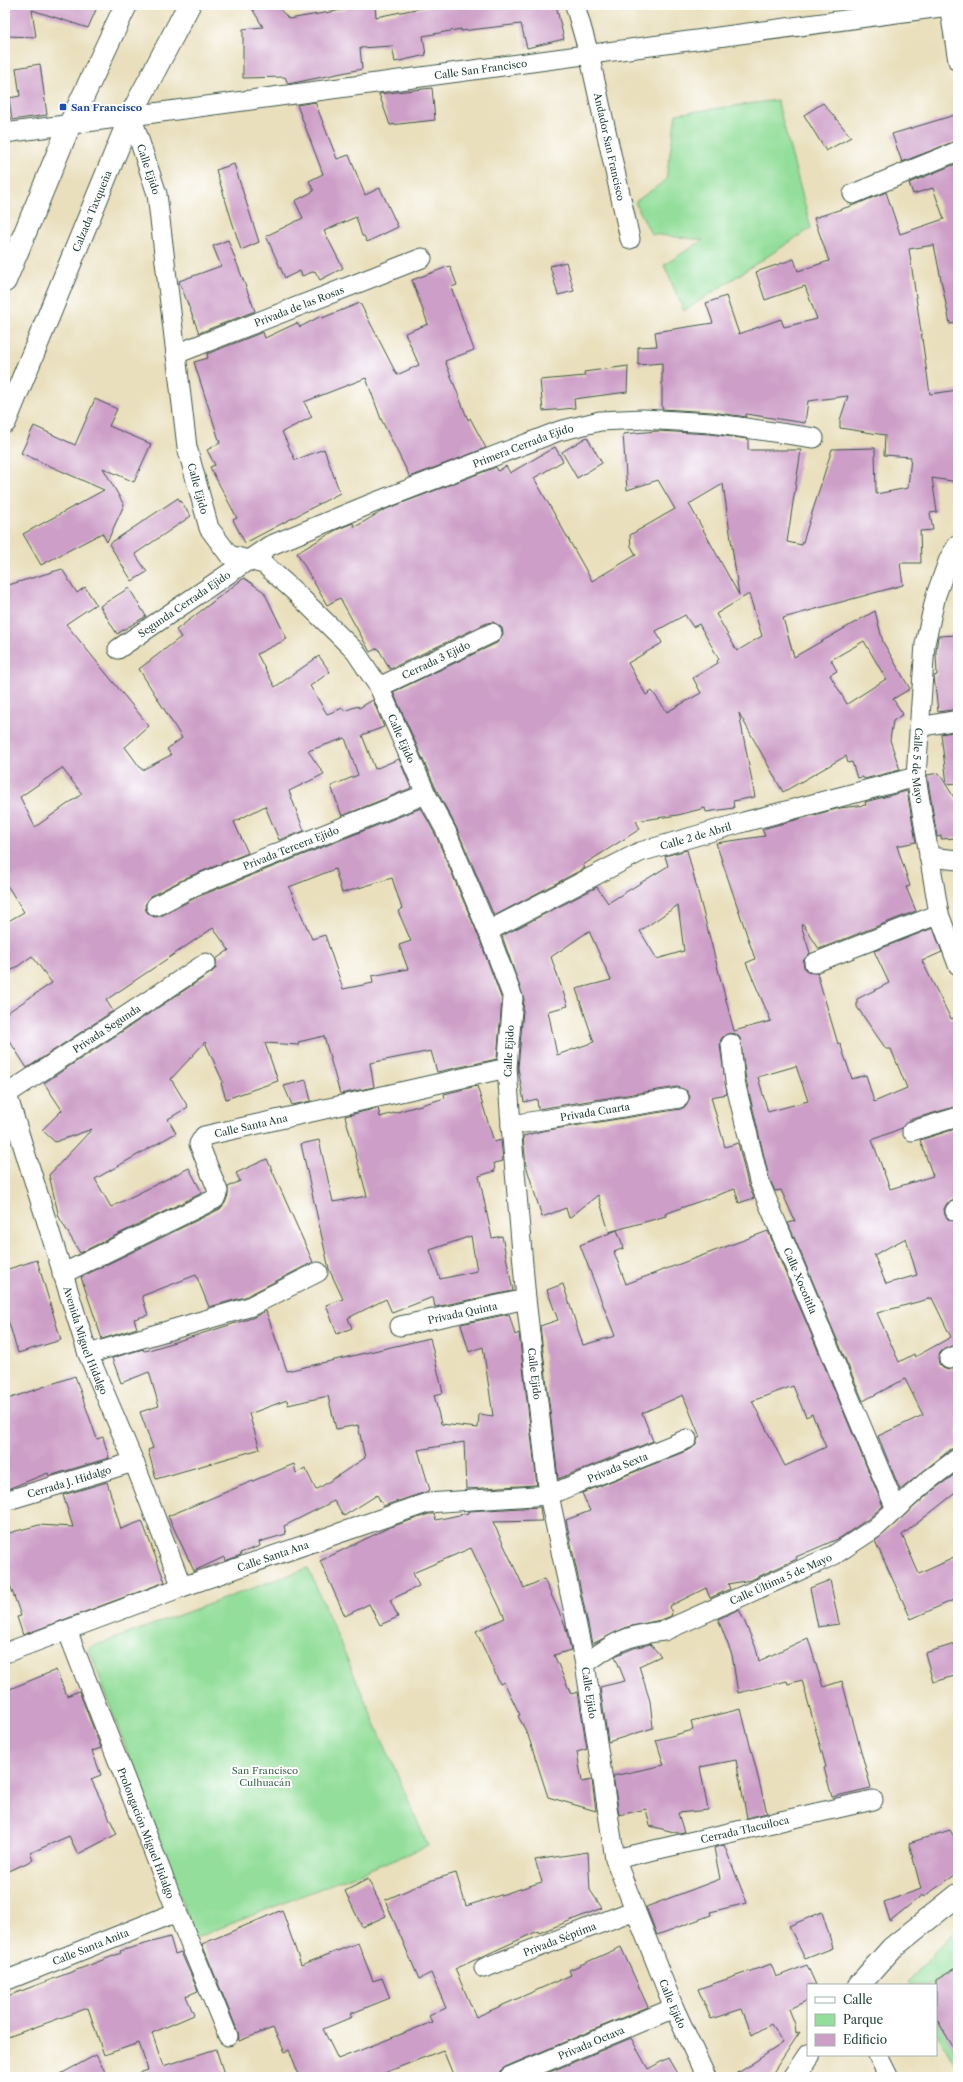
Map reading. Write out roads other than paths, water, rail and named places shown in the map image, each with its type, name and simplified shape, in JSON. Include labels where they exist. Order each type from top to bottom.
[{"type":"main road","points":[[5,281],[70,124],[126,5]]},
{"type":"main road","name":"Calzada Taxqueña","points":[[5,422],[131,115],[189,5]]},
{"type":"main road","points":[[859,1984],[892,1948],[958,1895]]},
{"type":"main road","points":[[794,2077],[808,2056]]},
{"type":"street","name":"Andador San Francisco","points":[[575,5],[588,54],[630,239]]},
{"type":"street","name":"Calle San Francisco","points":[[5,133],[951,5]]},
{"type":"street","points":[[951,5],[958,61]]},
{"type":"street","name":"Calle Ejido","points":[[131,115],[157,194],[187,447],[209,528],[229,555],[264,564],[355,651],[379,686],[426,794],[446,832],[488,932],[513,998],[507,1068],[511,1125],[526,1299],[549,1495],[585,1664],[616,1859],[674,2008],[706,2077]]},
{"type":"street","points":[[853,194],[958,151]]},
{"type":"street","name":"Privada de las Rosas","points":[[176,354],[422,258]]},
{"type":"street","name":"Primera Cerrada Ejido","points":[[251,560],[269,546],[373,503],[559,431],[600,422],[643,419],[712,423],[814,438]]},
{"type":"street","name":"Calle 5 de Mayo","points":[[958,544],[949,559],[938,587],[928,630],[921,681],[916,777],[939,914],[958,966]]},
{"type":"street","name":"Segunda Cerrada Ejido","points":[[118,649],[251,560]]},
{"type":"street","name":"Cerrada 3 Ejido","points":[[379,686],[492,633]]},
{"type":"street","points":[[919,727],[958,720]]},
{"type":"street","name":"Calle 2 de Abril","points":[[488,932],[640,852],[744,822],[916,777]]},
{"type":"street","name":"Privada Tercera Ejido","points":[[156,906],[192,887],[426,794]]},
{"type":"street","points":[[929,857],[958,860]]},
{"type":"street","points":[[814,963],[939,914]]},
{"type":"street","name":"Privada Segunda","points":[[6,1090],[206,963]]},
{"type":"street","name":"Calle Xocotitla","points":[[731,1044],[734,1082],[759,1181],[896,1509]]},
{"type":"street","name":"Calle Santa Ana","points":[[62,1274],[215,1199],[218,1191],[199,1144],[204,1136],[507,1068]]},
{"type":"street","name":"Avenida Miguel Hidalgo","points":[[6,1090],[88,1354],[134,1462],[182,1587]]},
{"type":"street","name":"Privada Cuarta","points":[[511,1125],[679,1098]]},
{"type":"street","points":[[912,1131],[958,1117]]},
{"type":"street","points":[[88,1354],[249,1307],[318,1272]]},
{"type":"street","name":"Privada Quinta","points":[[400,1326],[526,1299]]},
{"type":"street","name":"Privada Sexta","points":[[549,1495],[687,1439]]},
{"type":"street","name":"Calle Última 5 de Mayo","points":[[585,1664],[611,1644],[642,1634],[664,1631],[834,1555],[875,1528],[958,1458]]},
{"type":"street","name":"Cerrada J. Hidalgo","points":[[5,1501],[134,1462]]},
{"type":"street","name":"Calle Santa Ana","points":[[5,1653],[182,1587],[426,1503],[549,1495]]},
{"type":"street","name":"Prolongación Miguel Hidalgo","points":[[67,1630],[177,1912],[228,2036]]},
{"type":"street","name":"Cerrada Tlacuiloca","points":[[616,1859],[873,1800]]},
{"type":"street","name":"Privada Séptima","points":[[484,1968],[635,1910]]},
{"type":"street","name":"Calle Santa Anita","points":[[5,1981],[177,1912]]},
{"type":"street","name":"Privada Octava","points":[[509,2077],[674,2008]]},
{"type":"street","points":[[878,2056],[889,2077]]},
{"type":"place","name":"San Francisco","points":[[63,107]]},
{"type":"park label","name":"San Francisco Culhuacán","points":[[265,1776]]}]
